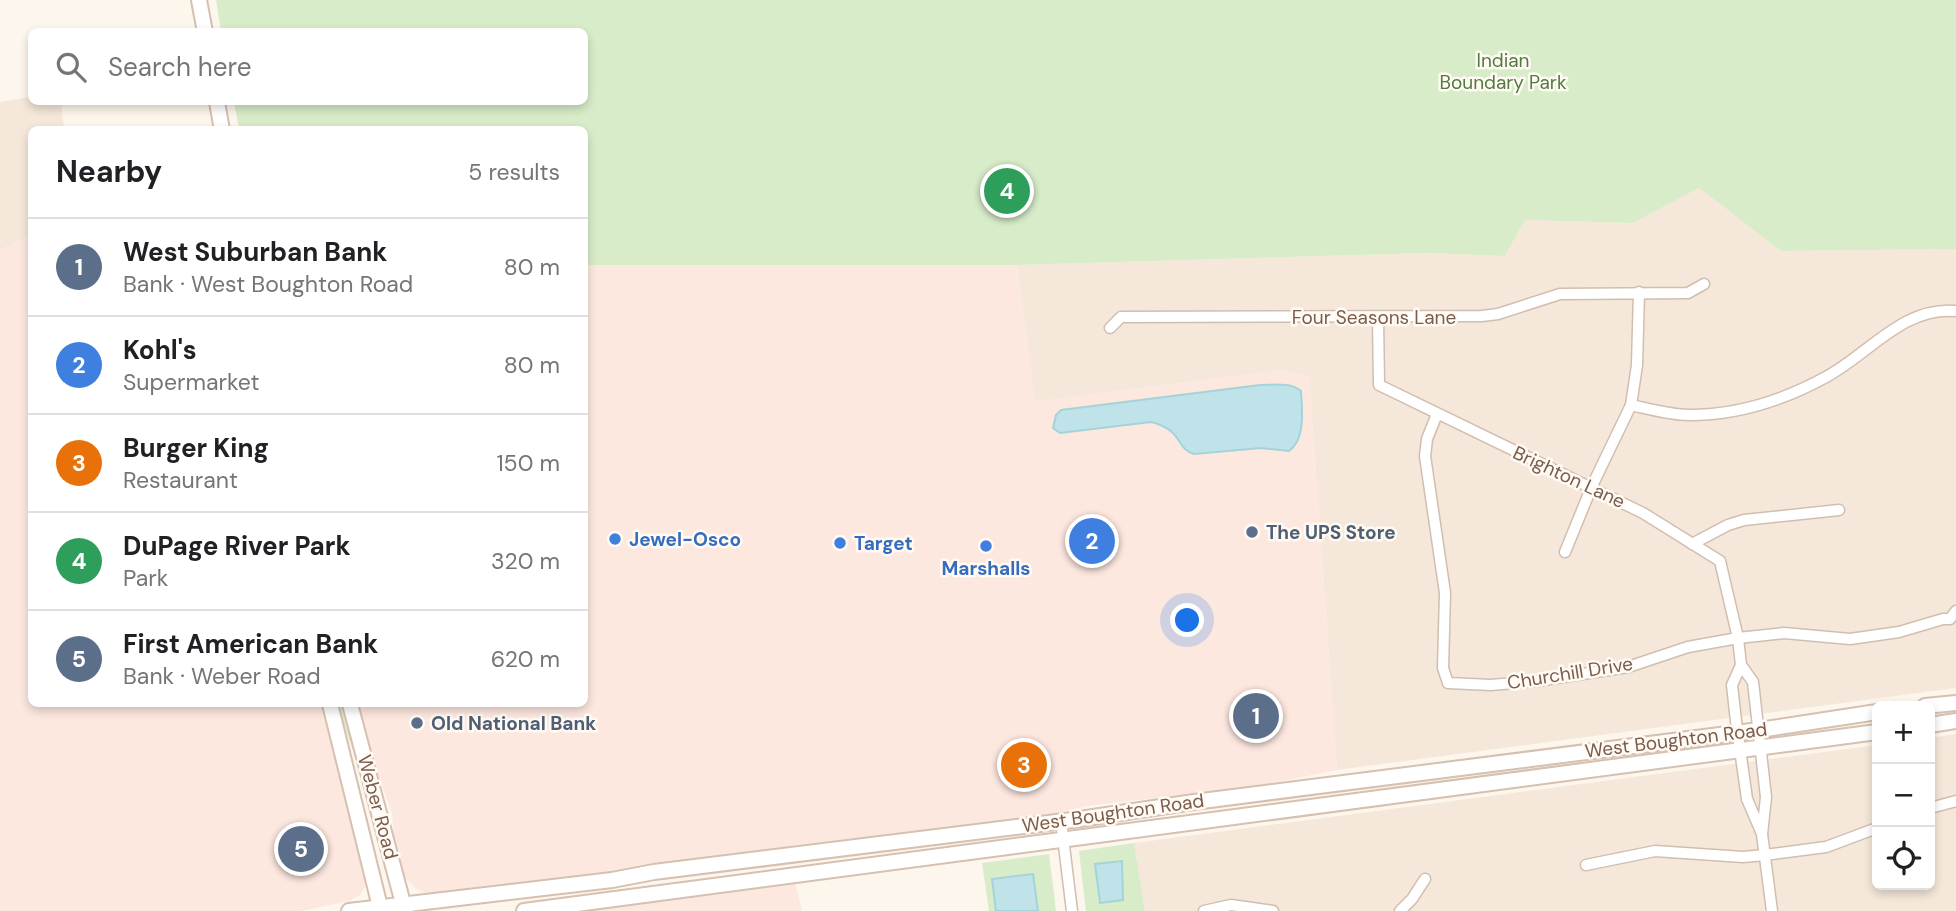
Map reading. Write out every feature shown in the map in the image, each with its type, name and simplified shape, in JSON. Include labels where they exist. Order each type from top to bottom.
[{"type":"main road","points":[[199,0],[204,28]]},
{"type":"main road","points":[[218,105],[221,126]]},
{"type":"main road","points":[[1935,705],[1956,703]]},
{"type":"main road","name":"Weber Road","points":[[331,707],[381,909]]},
{"type":"main road","name":"Weber Road","points":[[351,707],[404,907]]},
{"type":"main road","name":"West Boughton Road","points":[[349,911],[404,907],[612,880],[654,872],[1759,730],[1872,713]]},
{"type":"main road","points":[[1935,724],[1956,722]]},
{"type":"main road","name":"West Boughton Road","points":[[524,911],[1872,733]]},
{"type":"street","name":"Four Seasons Lane","points":[[1110,328],[1121,317],[1482,316],[1498,314],[1560,295],[1688,293],[1704,284]]},
{"type":"street","points":[[1565,552],[1592,486],[1631,405],[1637,365],[1639,292]]},
{"type":"street","points":[[1631,405],[1687,415],[1734,412],[1782,398],[1828,377],[1902,322],[1943,309],[1956,311]]},
{"type":"street","name":"Brighton Lane","points":[[1378,317],[1379,384],[1592,486],[1643,513],[1720,561],[1738,638],[1741,665],[1753,682],[1766,797],[1762,834],[1772,911]]},
{"type":"street","name":"Churchill Drive","points":[[1437,414],[1427,439],[1425,456],[1446,593],[1443,668],[1448,683],[1464,686],[1502,684],[1628,667],[1688,647],[1738,638],[1784,633],[1850,639],[1899,632],[1950,619],[1956,611]]},
{"type":"street","points":[[1692,544],[1728,525],[1744,520],[1839,510]]},
{"type":"street","name":"Brighton Lane","points":[[1741,665],[1732,685],[1737,732],[1747,799],[1762,834]]},
{"type":"street","points":[[1935,807],[1956,801]]},
{"type":"street","points":[[1060,821],[1072,911]]},
{"type":"street","points":[[1586,865],[1655,851],[1742,857],[1765,855],[1826,847],[1872,830]]},
{"type":"street","points":[[1401,911],[1412,900],[1425,879]]},
{"type":"street","points":[[1204,911],[1231,905],[1273,911]]},
{"type":"shaded area","points":[[28,97],[28,105],[61,105],[64,126],[28,126],[28,236],[0,250],[0,102]]},
{"type":"shaded area","points":[[1699,188],[1781,251],[1956,249],[1956,688],[1337,770],[1309,376],[1282,370],[1035,402],[1017,265],[1427,253],[1505,256],[1525,220],[1633,223]]},
{"type":"shaded area","points":[[28,236],[28,707],[324,707],[366,884],[361,894],[350,901],[300,911],[0,911],[0,250]]},
{"type":"shaded area","points":[[588,265],[1017,265],[1035,402],[1282,370],[1309,376],[1337,770],[1217,794],[1087,806],[1032,819],[915,834],[795,845],[739,858],[426,893],[418,890],[406,879],[395,848],[392,813],[366,740],[358,707],[588,707]]},
{"type":"shaded area","points":[[1956,734],[1956,911],[1145,911],[1134,843],[1872,746],[1872,890],[1935,890],[1935,737]]},
{"type":"shaded area","points":[[795,882],[802,911],[578,911]]},
{"type":"green space","name":"Indian Boundary Park","points":[[216,0],[1956,0],[1956,249],[1781,251],[1699,188],[1633,223],[1525,220],[1505,256],[1427,253],[1017,265],[588,265],[588,126],[238,126],[235,105],[588,105],[588,28],[221,28]]},
{"type":"green space","points":[[337,707],[342,707],[361,772]]},
{"type":"green space","points":[[1134,843],[1145,911],[1086,911],[1079,851]]},
{"type":"green space","points":[[1049,854],[1056,911],[989,911],[982,863]]},
{"type":"water","points":[[1260,385],[1287,385],[1301,391],[1301,431],[1289,451],[1261,448],[1194,454],[1184,448],[1171,431],[1151,422],[1060,433],[1053,428],[1056,415],[1061,410]]},
{"type":"water","points":[[1122,861],[1123,900],[1100,903],[1095,864]]},
{"type":"water","points":[[1033,874],[1038,911],[996,911],[992,879]]},
{"type":"place","name":"DuPage River Park","points":[[1007,191]]},
{"type":"place","name":"The UPS Store","points":[[1252,532]]},
{"type":"place","name":"Jewel-Osco","points":[[615,539]]},
{"type":"place","name":"Kohl's","points":[[1092,541]]},
{"type":"place","name":"Target","points":[[840,543]]},
{"type":"place","name":"Marshalls","points":[[986,546]]},
{"type":"place","name":"West Suburban Bank","points":[[1256,716]]},
{"type":"place","name":"Old National Bank","points":[[417,723]]},
{"type":"place","name":"Burger King","points":[[1024,765]]},
{"type":"place","name":"First American Bank","points":[[301,849]]}]
